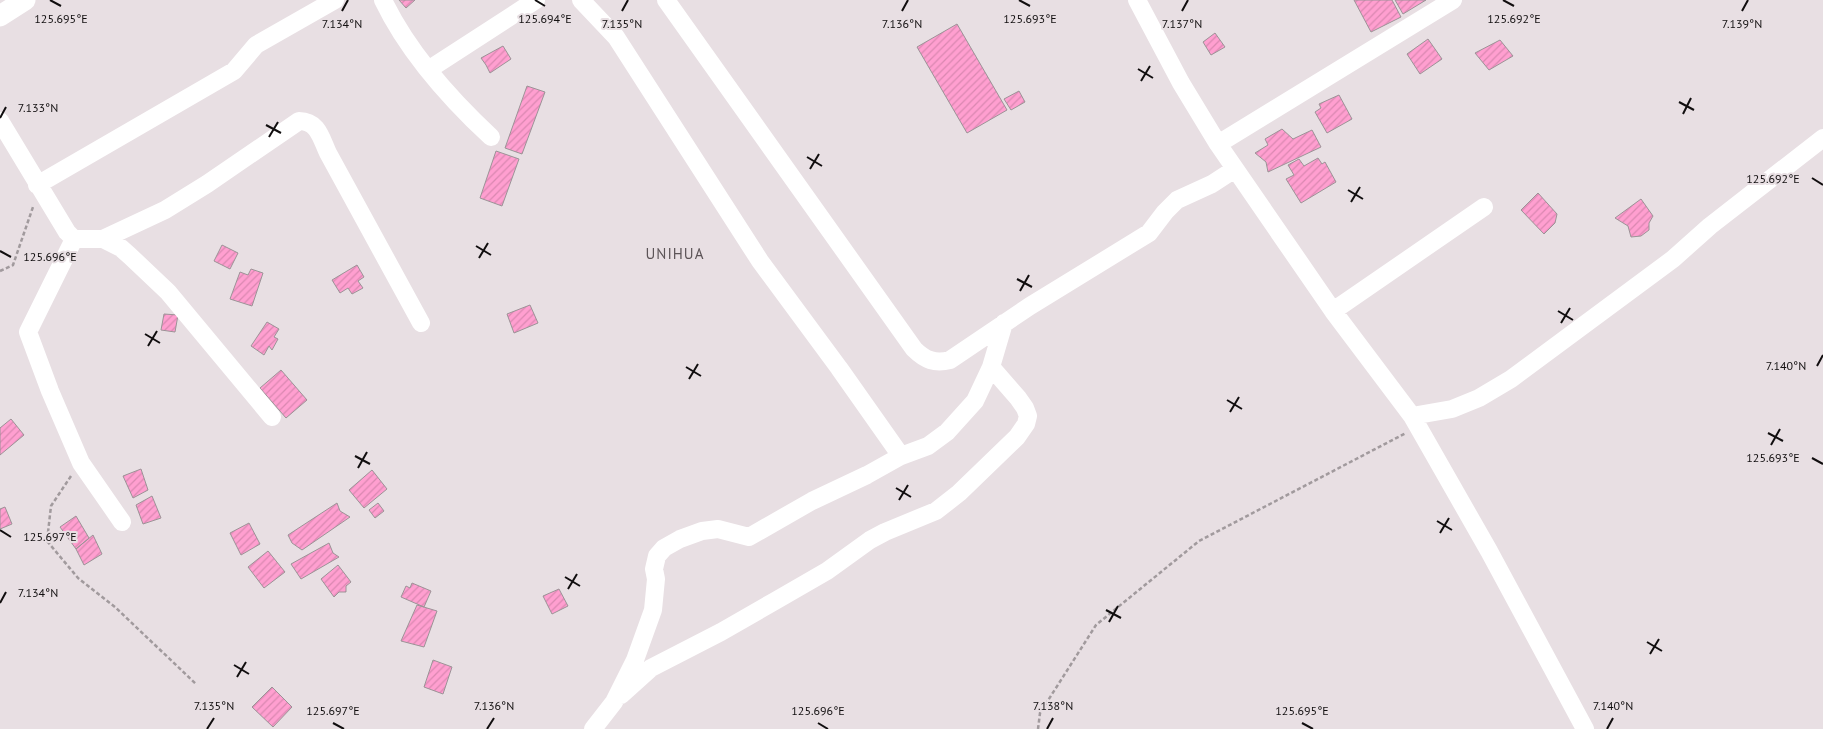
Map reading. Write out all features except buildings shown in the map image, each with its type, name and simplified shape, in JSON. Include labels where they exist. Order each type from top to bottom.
[{"type":"main road","points":[[0,16],[25,0]]},
{"type":"street","points":[[38,185],[234,71],[256,45],[334,0]]},
{"type":"street","points":[[382,0],[398,30],[428,70],[469,117],[491,136]]},
{"type":"street","points":[[428,70],[536,0]]},
{"type":"street","points":[[580,0],[616,37],[760,262],[839,368],[901,456]]},
{"type":"street","points":[[666,0],[914,350],[922,357],[940,363],[950,360],[1004,323],[1149,232],[1164,212],[1177,200],[1212,184],[1235,169]]},
{"type":"street","points":[[1137,0],[1180,83],[1218,144],[1333,311],[1415,422],[1489,551],[1585,729]]},
{"type":"street","points":[[1218,144],[1453,0]]},
{"type":"street","points":[[0,121],[67,232],[74,238],[103,239],[121,248],[130,256],[168,292],[272,417]]},
{"type":"street","points":[[103,239],[165,210],[207,184],[299,121],[307,121],[313,124],[317,130],[421,323]]},
{"type":"street","points":[[1415,422],[1480,398],[1511,379],[1673,259],[1710,226],[1823,138]]},
{"type":"street","points":[[1333,311],[1484,207]]},
{"type":"street","points":[[74,238],[28,332],[50,391],[81,463],[122,522]]},
{"type":"street","points":[[614,702],[635,660],[653,610],[656,579],[654,569],[657,556],[664,548],[680,539],[702,531],[718,529],[749,536],[812,501],[867,475],[901,456],[928,446],[962,418],[976,401],[991,367],[1004,323]]},
{"type":"street","points":[[593,729],[614,702],[651,668],[721,632],[810,581],[870,540],[936,511],[959,493],[1017,437],[1026,424],[1028,416],[1018,398],[991,367]]},
{"type":"path","points":[[0,271],[13,266],[30,217],[38,185]]},
{"type":"path","points":[[1038,729],[1040,713],[1096,625],[1199,541],[1415,422]]},
{"type":"path","points":[[81,463],[51,506],[47,542],[78,578],[115,607],[196,684]]},
{"type":"district","name":"UNIHUA","points":[[675,254]]}]
